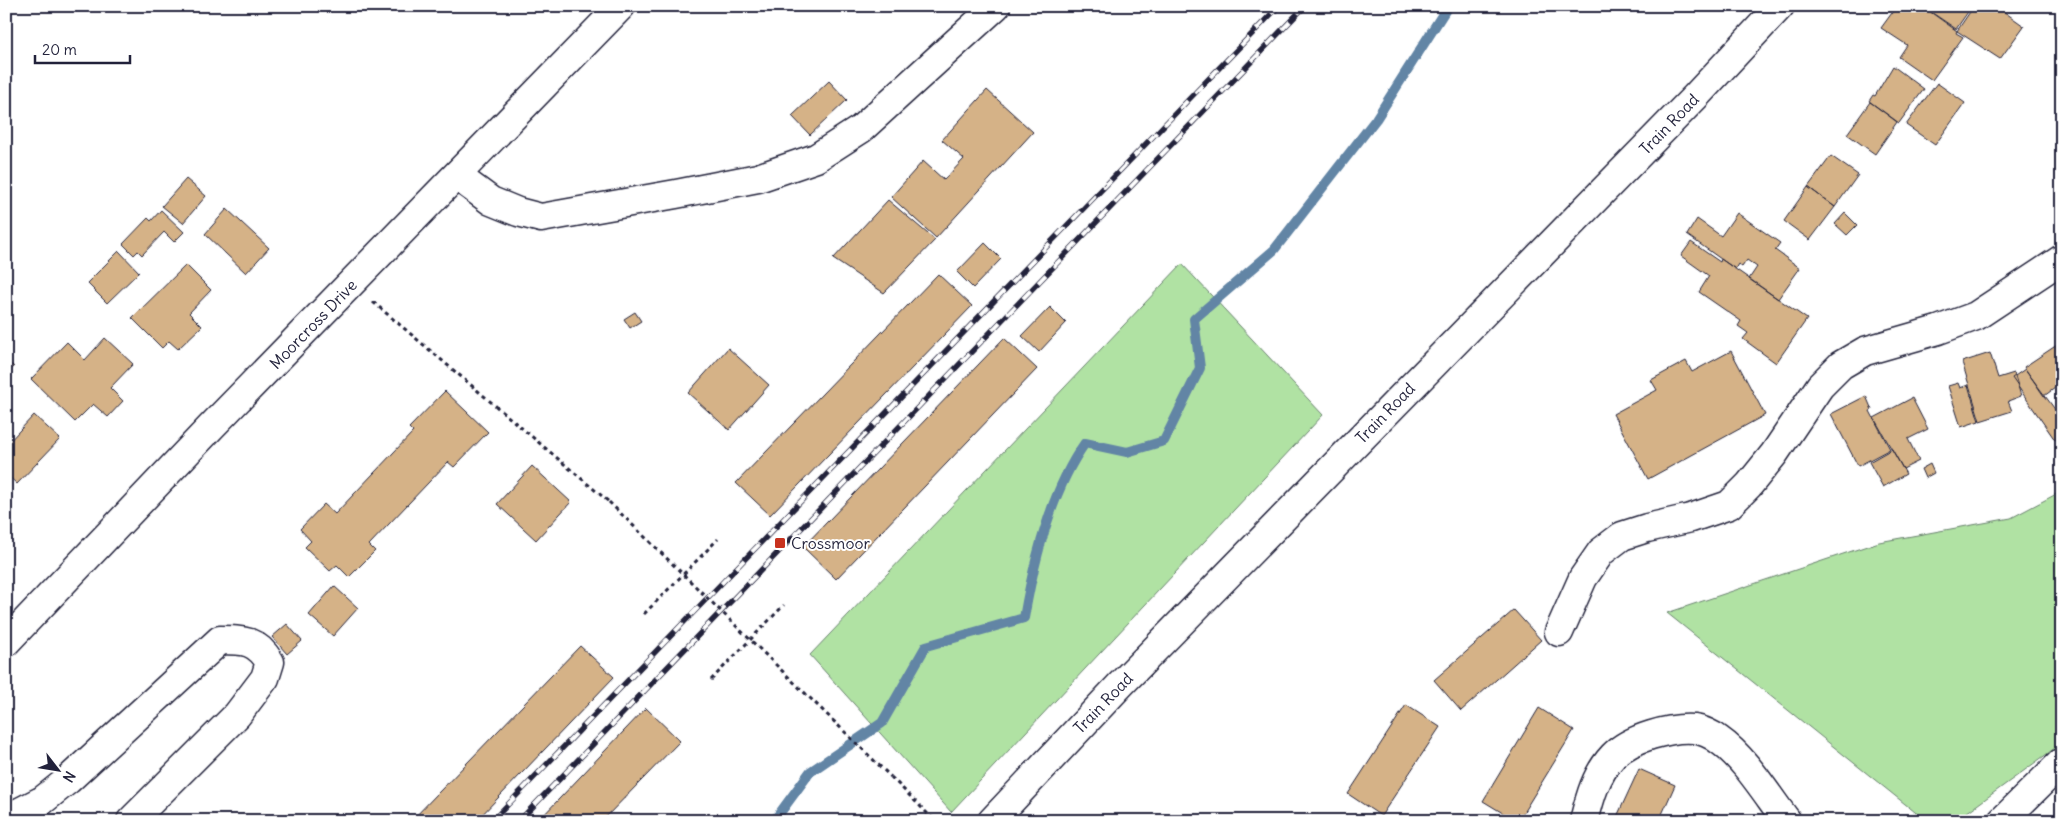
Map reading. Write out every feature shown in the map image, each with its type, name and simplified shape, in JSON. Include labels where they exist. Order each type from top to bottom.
[{"type":"street","name":"Moorcross Drive","points":[[6,642],[218,420],[621,6]]},
{"type":"street","points":[[457,176],[491,201],[518,212],[541,218],[758,178],[816,158],[861,129],[996,6]]},
{"type":"street","name":"Train Road","points":[[992,821],[1127,678],[1688,105],[1780,6]]},
{"type":"street","points":[[1559,632],[1583,578],[1601,552],[1622,536],[1691,518],[1729,505],[1749,485],[1774,454],[1820,386],[1841,365],[1865,351],[1938,330],[1976,316],[2062,259]]},
{"type":"street","points":[[6,819],[29,808],[62,785],[220,640],[243,640],[255,644],[264,652],[270,662],[265,678],[254,694],[196,758],[131,821]]},
{"type":"street","points":[[1584,821],[1592,789],[1613,756],[1637,740],[1676,730],[1696,729],[1718,739],[1731,750],[1787,821]]},
{"type":"street","points":[[2002,821],[2062,762]]},
{"type":"path","points":[[352,284],[609,502],[935,821]]},
{"type":"path","points":[[644,614],[718,539]]},
{"type":"path","points":[[711,680],[784,605]]},
{"type":"green space","points":[[1182,264],[1323,415],[951,812],[810,655]]},
{"type":"green space","points":[[2062,491],[2062,743],[1955,821],[1922,821],[1920,816],[1667,613],[1879,542],[2011,518]]},
{"type":"building","points":[[1897,6],[1922,6],[1963,37],[1932,80],[1899,57],[1907,45],[1881,28]]},
{"type":"building","points":[[1935,6],[1972,6],[1956,29],[1931,12]]},
{"type":"building","points":[[1974,6],[1996,6],[2024,26],[2000,59],[1957,31]]},
{"type":"building","points":[[1893,66],[1924,89],[1899,123],[1869,101],[1873,95],[1875,96]]},
{"type":"building","points":[[829,81],[847,100],[810,135],[792,116]]},
{"type":"building","points":[[1937,83],[1965,103],[1935,145],[1906,125]]},
{"type":"building","points":[[987,90],[1033,132],[936,238],[891,197],[923,161],[944,180],[964,159],[942,140]]},
{"type":"building","points":[[1870,102],[1897,122],[1875,154],[1847,134]]},
{"type":"building","points":[[1831,156],[1858,175],[1835,207],[1808,187]]},
{"type":"building","points":[[186,179],[206,196],[183,223],[162,206]]},
{"type":"building","points":[[1808,187],[1835,207],[1810,240],[1784,221]]},
{"type":"building","points":[[888,200],[935,240],[884,293],[833,259]]},
{"type":"building","points":[[227,209],[269,248],[246,273],[205,234]]},
{"type":"building","points":[[161,210],[184,232],[174,242],[164,232],[142,255],[138,251],[134,255],[123,244],[148,218],[151,221]]},
{"type":"building","points":[[1737,213],[1780,243],[1775,250],[1800,268],[1778,299],[1749,279],[1757,267],[1747,260],[1742,267],[1738,264],[1735,269],[1687,235],[1697,219],[1721,236]]},
{"type":"building","points":[[1845,213],[1857,225],[1847,235],[1835,224]]},
{"type":"building","points":[[1691,242],[1720,262],[1721,259],[1807,319],[1776,363],[1743,339],[1748,333],[1738,326],[1741,321],[1699,292],[1709,276],[1681,256]]},
{"type":"building","points":[[985,243],[1001,259],[973,288],[957,272]]},
{"type":"building","points":[[119,251],[139,272],[107,303],[87,283]]},
{"type":"building","points":[[186,265],[211,290],[189,313],[202,326],[178,349],[169,341],[162,348],[132,318]]},
{"type":"building","points":[[938,274],[972,306],[770,515],[736,483]]},
{"type":"building","points":[[1050,307],[1066,323],[1039,352],[1022,336]]},
{"type":"building","points":[[635,312],[641,321],[630,328],[624,319]]},
{"type":"building","points":[[105,338],[133,364],[110,388],[123,401],[108,417],[93,404],[75,422],[31,379],[67,342],[85,360]]},
{"type":"building","points":[[1004,338],[1037,369],[836,579],[803,547]]},
{"type":"building","points":[[2062,342],[2062,352],[2057,345]]},
{"type":"building","points":[[2057,345],[2062,352],[2062,383],[2044,396],[2024,367]]},
{"type":"building","points":[[728,348],[769,385],[729,430],[688,393]]},
{"type":"building","points":[[1731,351],[1765,415],[1648,479],[1613,414],[1657,390],[1651,380],[1686,361],[1692,372]]},
{"type":"building","points":[[1990,353],[1998,378],[2014,373],[2021,396],[2008,401],[2012,411],[1980,421],[1962,362]]},
{"type":"building","points":[[6,360],[14,367],[6,375]]},
{"type":"building","points":[[2025,369],[2057,412],[2062,410],[2062,436],[2055,440],[2012,378]]},
{"type":"building","points":[[1958,383],[1960,388],[1968,385],[1979,421],[1961,427],[1948,386]]},
{"type":"building","points":[[445,391],[488,432],[454,467],[448,462],[369,545],[375,551],[349,577],[337,565],[330,571],[305,547],[311,541],[300,529],[324,504],[335,514],[413,432],[409,428]]},
{"type":"building","points":[[1866,396],[1872,410],[1870,411],[1890,449],[1858,466],[1831,414]]},
{"type":"building","points":[[1912,398],[1928,429],[1908,439],[1919,461],[1903,469],[1874,418]]},
{"type":"building","points":[[34,415],[60,439],[17,484],[6,474],[6,445]]},
{"type":"building","points":[[1892,449],[1906,474],[1883,487],[1869,462]]},
{"type":"building","points":[[1930,464],[1934,473],[1925,478],[1921,469]]},
{"type":"building","points":[[532,466],[571,502],[536,540],[497,504]]},
{"type":"building","points":[[334,586],[358,608],[333,636],[309,615]]},
{"type":"building","points":[[1514,610],[1541,640],[1461,711],[1434,680]]},
{"type":"building","points":[[287,624],[302,641],[287,654],[272,637]]},
{"type":"building","points":[[580,646],[614,677],[476,821],[411,821]]},
{"type":"building","points":[[1406,705],[1440,727],[1381,816],[1348,794]]},
{"type":"building","points":[[646,708],[680,741],[602,821],[538,821]]},
{"type":"building","points":[[1539,708],[1574,730],[1518,821],[1516,821],[1483,801]]},
{"type":"building","points":[[1639,769],[1675,785],[1659,821],[1615,821]]},
{"type":"waterway","points":[[774,821],[810,772],[882,723],[926,646],[1024,618],[1033,573],[1053,504],[1073,462],[1085,443],[1127,452],[1164,441],[1200,368],[1194,319],[1274,250],[1376,119],[1448,6]]},
{"type":"railway","points":[[492,821],[1279,6]]},
{"type":"railway","points":[[519,821],[1305,6]]},
{"type":"place","name":"Crossmoor","points":[[780,543]]}]
